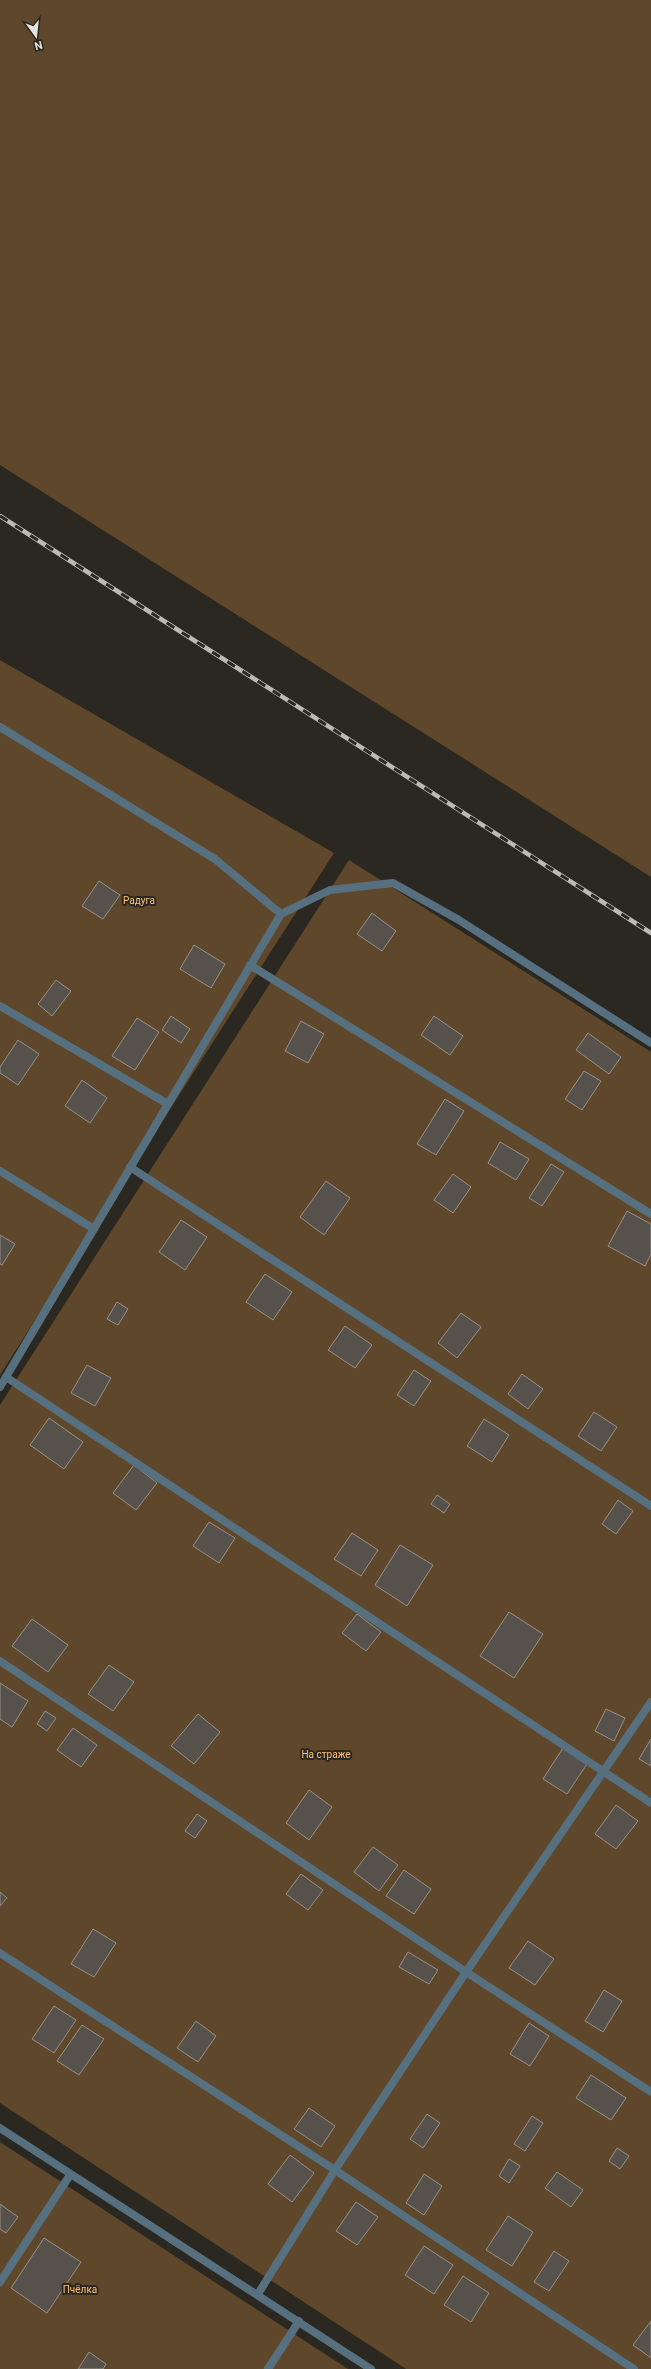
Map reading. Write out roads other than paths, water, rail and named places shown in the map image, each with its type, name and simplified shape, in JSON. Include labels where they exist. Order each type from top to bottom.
[{"type":"street","points":[[0,727],[215,859],[281,914]]},
{"type":"street","points":[[0,1387],[281,914],[330,890],[393,883],[459,920],[651,1043]]},
{"type":"street","points":[[250,965],[651,1214]]},
{"type":"street","points":[[0,1006],[168,1104]]},
{"type":"street","points":[[130,1167],[651,1506]]},
{"type":"street","points":[[0,1171],[94,1228]]},
{"type":"street","points":[[6,1377],[651,1803]]},
{"type":"street","points":[[0,1661],[466,1972],[651,2092]]},
{"type":"street","points":[[258,2294],[335,2170],[466,1972],[605,1772],[651,1702]]},
{"type":"street","points":[[0,1953],[335,2170],[634,2369]]},
{"type":"street","points":[[0,2128],[70,2175],[258,2294],[371,2369]]},
{"type":"street","points":[[0,2282],[70,2175]]},
{"type":"street","points":[[268,2369],[299,2322]]},
{"type":"railway","points":[[0,516],[651,933]]},
{"type":"park label","name":"Радуга","points":[[139,900]]},
{"type":"park label","name":"На страже","points":[[326,1754]]},
{"type":"park label","name":"Пчёлка","points":[[80,2289]]}]
